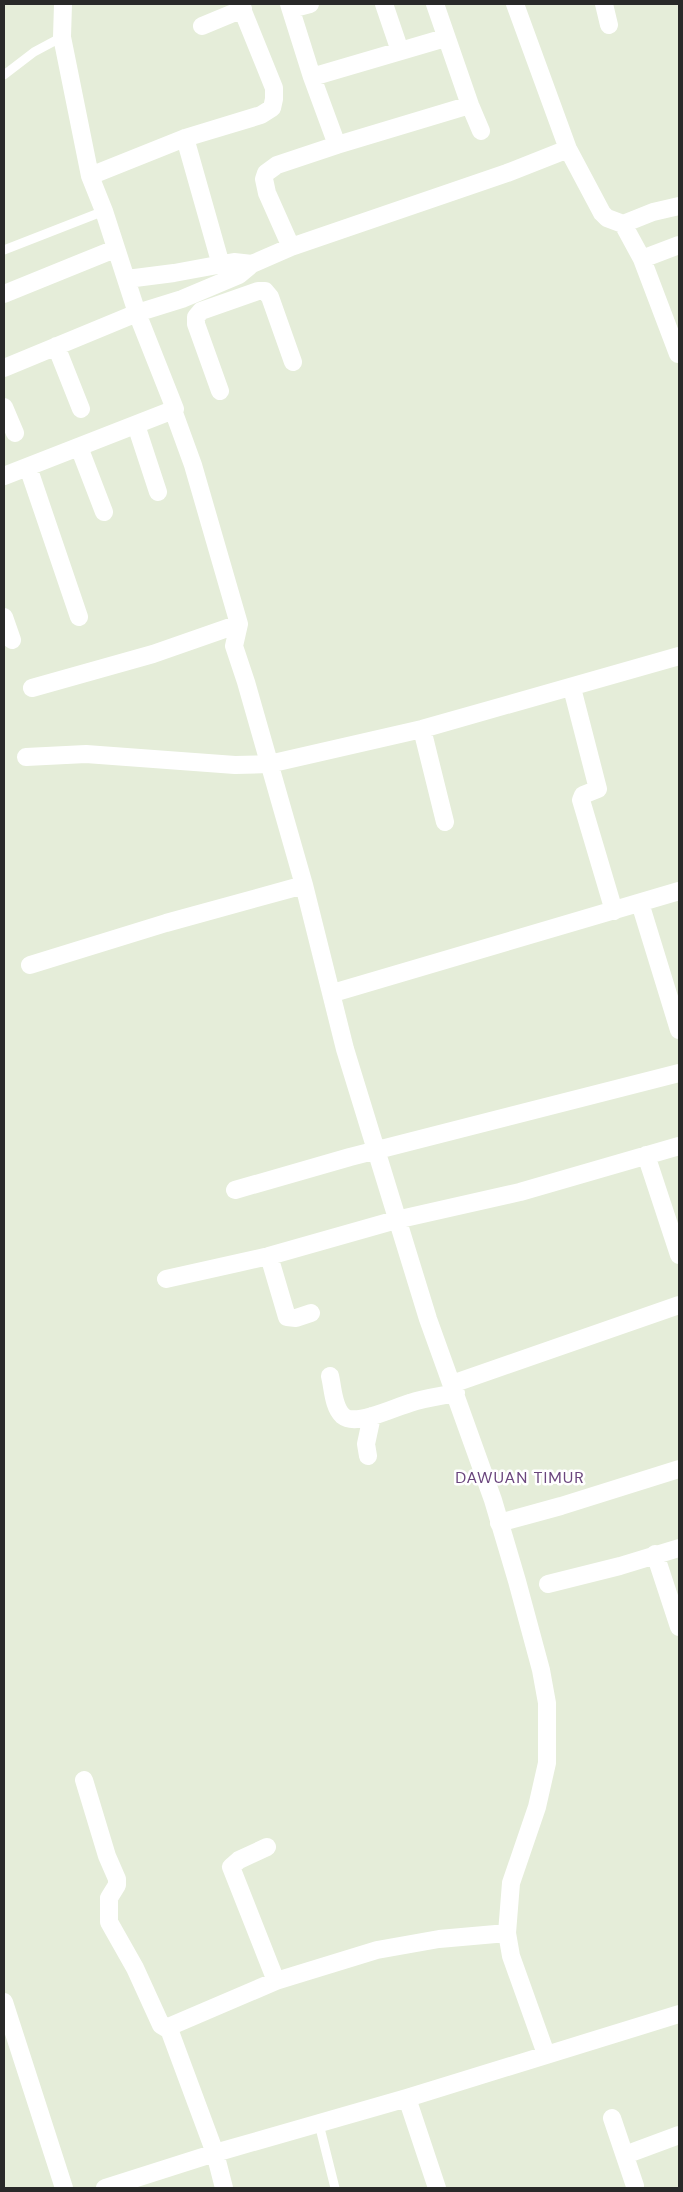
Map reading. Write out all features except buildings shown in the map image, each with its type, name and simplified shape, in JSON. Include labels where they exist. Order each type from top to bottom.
[{"type":"street","points":[[63,4],[62,37],[90,176],[104,211],[137,313],[175,409],[173,410],[193,465],[239,624],[234,646],[304,885],[333,993],[345,1049],[428,1319],[454,1389],[517,1580],[541,1670],[547,1703],[547,1763],[542,1788],[511,1882],[507,1933],[511,1956],[519,1982],[546,2054]]},
{"type":"street","points":[[310,4],[290,7],[312,77],[337,145]]},
{"type":"street","points":[[384,4],[400,51]]},
{"type":"street","points":[[435,4],[445,38],[481,131]]},
{"type":"street","points":[[515,4],[568,149],[602,213],[607,218],[623,224],[642,259],[673,322],[678,354]]},
{"type":"street","points":[[604,4],[609,25]]},
{"type":"street","points":[[90,176],[185,138],[261,115],[272,108],[274,88],[241,6],[202,26]]},
{"type":"street","points":[[312,77],[445,38]]},
{"type":"street","points":[[291,247],[266,193],[264,179],[266,172],[278,165],[337,145],[470,105]]},
{"type":"street","points":[[185,138],[221,265]]},
{"type":"street","points":[[4,368],[137,313],[182,299],[291,247],[535,163],[568,149]]},
{"type":"street","points":[[623,224],[653,212],[679,206]]},
{"type":"street","points":[[642,259],[679,245]]},
{"type":"street","points":[[4,294],[115,249]]},
{"type":"street","points":[[127,279],[234,262],[246,270]]},
{"type":"street","points":[[246,270],[246,296]]},
{"type":"street","points":[[174,273],[182,299]]},
{"type":"street","points":[[220,391],[196,324],[196,317],[201,311],[258,291],[264,291],[270,297],[293,362]]},
{"type":"street","points":[[56,346],[81,409]]},
{"type":"street","points":[[4,407],[15,433]]},
{"type":"street","points":[[4,476],[173,410]]},
{"type":"street","points":[[136,425],[158,492]]},
{"type":"street","points":[[79,447],[104,512]]},
{"type":"street","points":[[28,467],[79,617]]},
{"type":"street","points":[[4,617],[12,640]]},
{"type":"street","points":[[32,688],[153,654],[239,624]]},
{"type":"street","points":[[26,757],[86,754],[235,765],[269,764],[422,729],[572,688],[679,656]]},
{"type":"street","points":[[572,688],[598,789],[583,795],[581,800],[614,911]]},
{"type":"street","points":[[422,729],[445,822]]},
{"type":"street","points":[[30,965],[166,923],[304,885]]},
{"type":"street","points":[[333,993],[679,891]]},
{"type":"street","points":[[640,903],[679,1030]]},
{"type":"street","points":[[235,1190],[375,1150],[679,1073]]},
{"type":"street","points":[[166,1278],[269,1256],[396,1220],[520,1192],[679,1146]]},
{"type":"street","points":[[646,1155],[677,1245]]},
{"type":"street","points":[[269,1256],[287,1317],[296,1318],[310,1313]]},
{"type":"street","points":[[330,1376],[337,1407],[344,1416],[354,1419],[372,1416],[454,1389],[679,1305]]},
{"type":"street","points":[[368,1456],[366,1444],[372,1416]]},
{"type":"street","points":[[499,1523],[562,1506],[679,1469]]},
{"type":"street","points":[[548,1584],[620,1566],[679,1548]]},
{"type":"street","points":[[655,1554],[679,1627]]},
{"type":"street","points":[[84,1780],[107,1856],[118,1879],[117,1885],[108,1898],[109,1922],[135,1968],[160,2025],[169,2029],[215,2153],[224,2188]]},
{"type":"street","points":[[267,1847],[239,1860],[231,1867],[276,1981]]},
{"type":"street","points":[[169,2029],[276,1981],[304,1971],[386,1948],[448,1938],[507,1933]]},
{"type":"street","points":[[4,2002],[64,2188]]},
{"type":"street","points":[[105,2188],[215,2153],[407,2098],[679,2014]]},
{"type":"street","points":[[407,2098],[437,2188]]},
{"type":"street","points":[[612,2118],[635,2186]]},
{"type":"street","points":[[625,2155],[679,2136]]},
{"type":"lane","points":[[4,75],[34,52],[62,37]]},
{"type":"lane","points":[[4,250],[104,211]]},
{"type":"lane","points":[[320,2124],[335,2188]]},
{"type":"district","name":"DAWUAN TIMUR","points":[[520,1477]]}]
